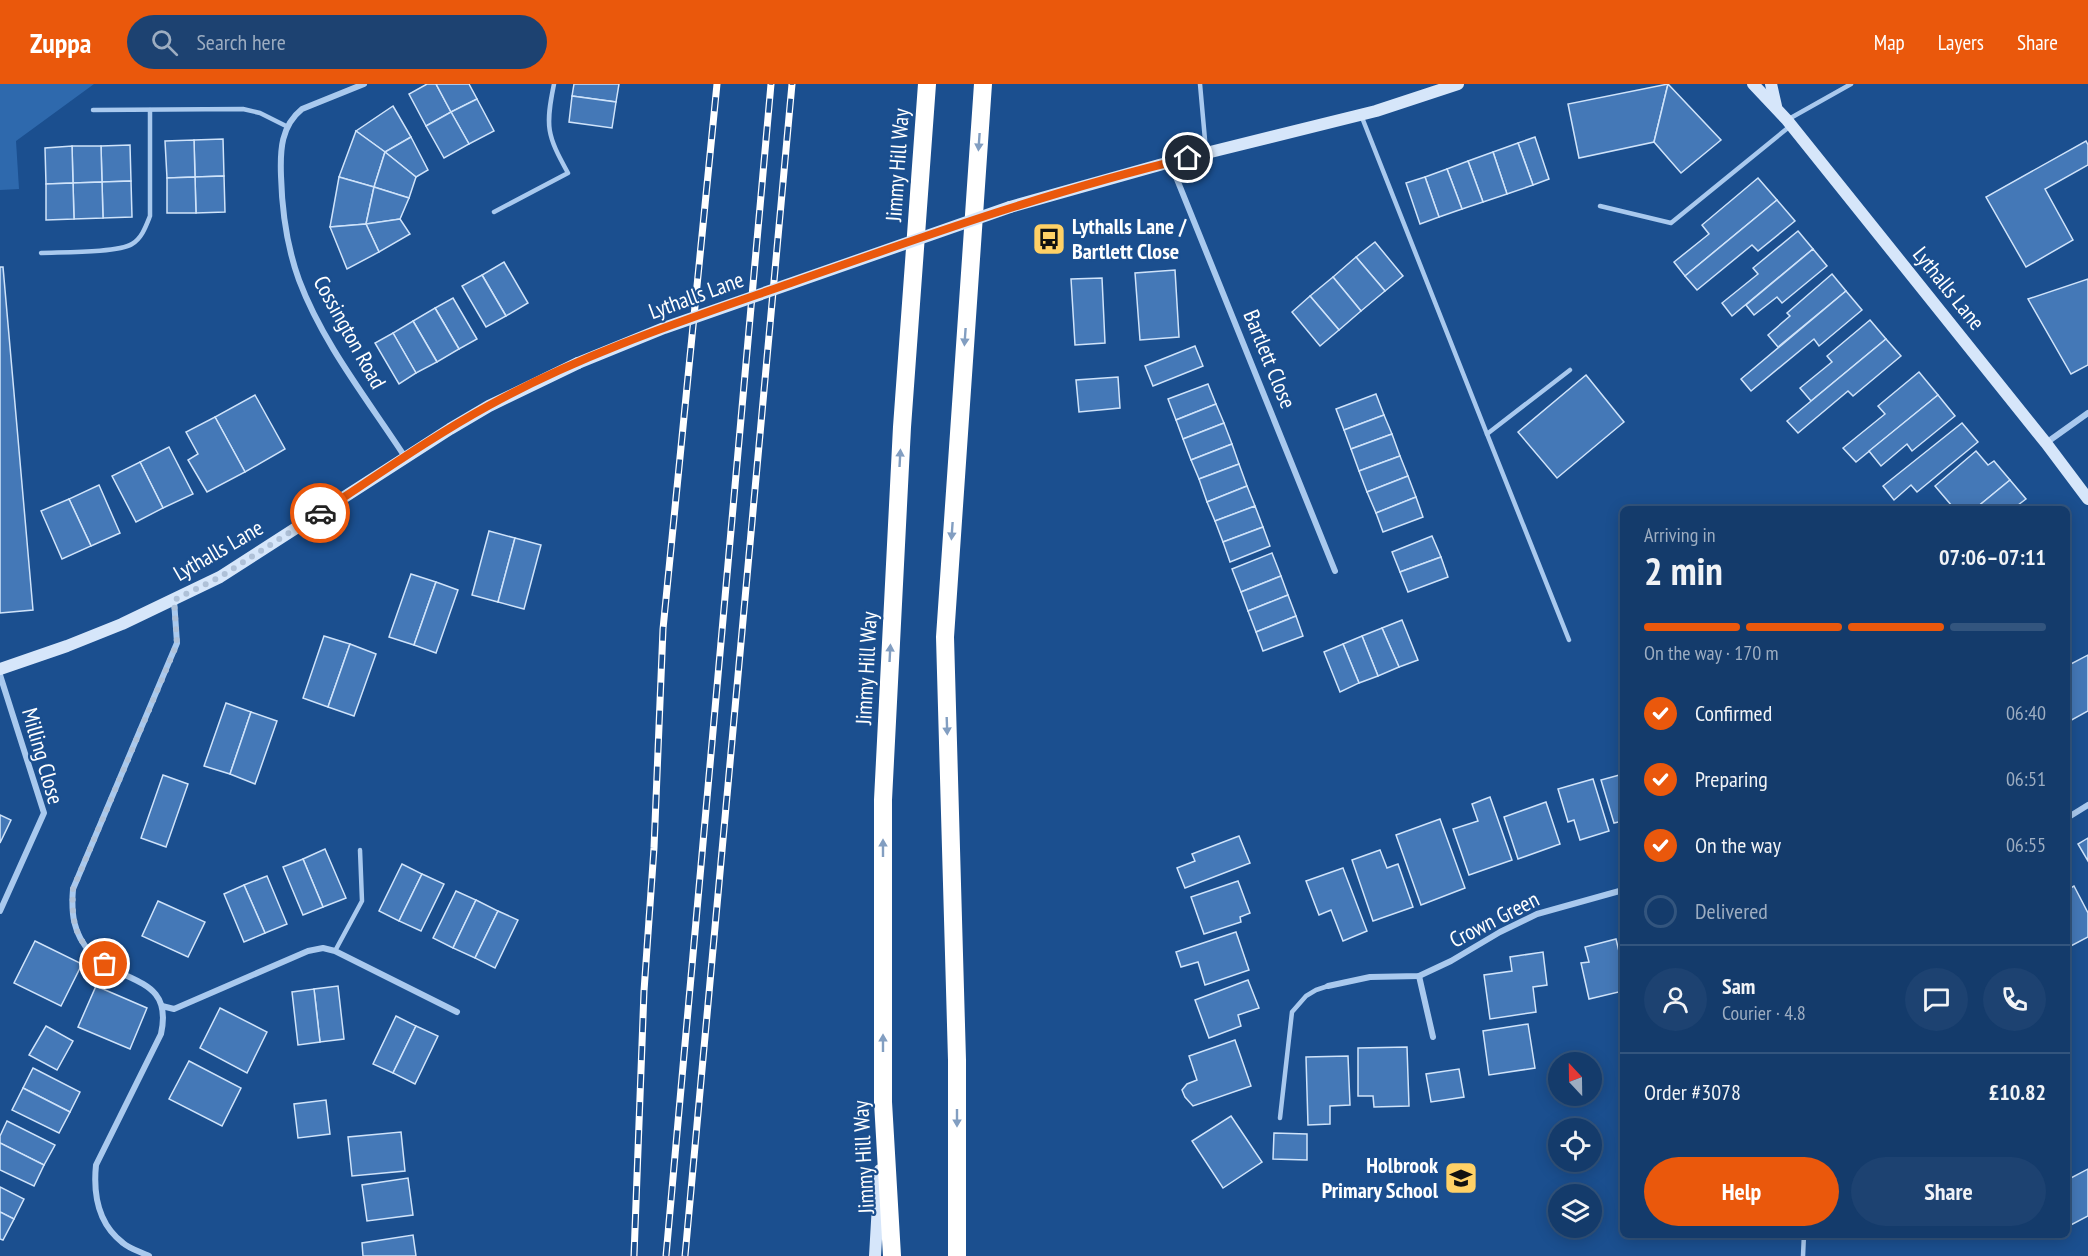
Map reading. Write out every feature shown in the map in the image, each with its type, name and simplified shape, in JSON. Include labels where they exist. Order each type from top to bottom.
[{"type":"highway","name":"Jimmy Hill Way","points":[[892,1256],[883,1102],[883,800],[902,427],[927,84]]},
{"type":"highway","points":[[957,1256],[957,1060],[945,637],[983,84]]},
{"type":"street","points":[[286,126],[302,109],[364,84]]},
{"type":"street","name":"Lythalls Lane","points":[[0,669],[67,646],[174,600],[240,565],[489,406],[578,363],[664,328],[1010,207],[1170,162],[1361,115],[1431,88],[1458,84]]},
{"type":"street","name":"Lythalls Lane","points":[[1753,84],[1789,122],[2046,443],[2088,499]]},
{"type":"street","name":"Lythalls Lane","points":[[1771,84],[1776,106]]},
{"type":"street","name":"Cossington Road","points":[[286,126],[280,164],[282,197],[288,239],[299,278],[329,341],[405,458]]},
{"type":"street","name":"Bartlett Close","points":[[1170,162],[1335,571]]},
{"type":"street","points":[[2046,443],[2088,413]]},
{"type":"street","points":[[149,1256],[124,1245],[108,1229],[99,1209],[94,1187],[96,1165],[161,1034],[164,1019],[162,1006],[158,995],[151,988],[91,954],[79,936],[72,913],[73,889],[177,644],[174,600]]},
{"type":"street","name":"Milling Close","points":[[0,675],[44,813],[0,911]]},
{"type":"street","points":[[2070,816],[2088,805]]},
{"type":"street","name":"Crown Green","points":[[1328,986],[1370,976],[1419,976],[1537,914],[1620,891]]},
{"type":"street","points":[[162,1006],[174,1009],[308,951],[323,948],[335,951],[457,1012]]},
{"type":"street","points":[[1419,976],[1434,1037]]},
{"type":"street","points":[[875,1256],[883,1102]]},
{"type":"lane","points":[[494,212],[568,173],[556,151],[548,127],[554,84]]},
{"type":"lane","points":[[1200,84],[1206,153]]},
{"type":"lane","points":[[1600,206],[1671,223],[1789,122],[1851,84]]},
{"type":"lane","points":[[93,110],[243,109],[260,113],[286,126]]},
{"type":"lane","points":[[41,253],[109,249],[132,245],[145,231],[150,216],[150,110]]},
{"type":"lane","points":[[1361,115],[1569,640]]},
{"type":"lane","points":[[1487,434],[1570,370]]},
{"type":"lane","points":[[335,951],[362,902],[360,850]]},
{"type":"lane","points":[[1280,1118],[1292,1012],[1306,996],[1328,986]]},
{"type":"lane","points":[[1803,1256],[1804,1238]]},
{"type":"shaded area","points":[[0,84],[94,84],[16,141],[19,189],[0,190]]},
{"type":"building","points":[[427,84],[436,84],[451,112],[426,126],[409,94]]},
{"type":"building","points":[[436,84],[469,84],[477,99],[451,112]]},
{"type":"building","points":[[574,84],[619,84],[616,102],[572,96]]},
{"type":"building","points":[[1668,84],[1654,142],[1579,158],[1568,104]]},
{"type":"building","points":[[1668,84],[1721,140],[1681,173],[1654,142]]},
{"type":"building","points":[[572,96],[616,102],[612,128],[569,122]]},
{"type":"building","points":[[477,99],[494,131],[469,144],[451,112]]},
{"type":"building","points":[[393,106],[411,137],[385,152],[356,131]]},
{"type":"building","points":[[451,112],[469,144],[444,158],[426,126]]},
{"type":"building","points":[[356,131],[385,152],[374,187],[339,177]]},
{"type":"building","points":[[411,137],[428,170],[416,177],[385,152]]},
{"type":"building","points":[[1535,137],[1549,179],[1533,185],[1518,143]]},
{"type":"building","points":[[223,139],[224,176],[195,177],[194,140]]},
{"type":"building","points":[[194,140],[195,177],[167,178],[165,141]]},
{"type":"building","points":[[2086,141],[2088,165],[2045,189],[2073,240],[2026,267],[1986,197]]},
{"type":"building","points":[[1518,143],[1533,185],[1507,194],[1493,152]]},
{"type":"building","points":[[130,145],[131,181],[102,182],[101,146]]},
{"type":"building","points":[[72,146],[101,146],[102,182],[73,183]]},
{"type":"building","points":[[72,146],[73,183],[46,184],[45,148]]},
{"type":"building","points":[[385,152],[416,177],[409,198],[374,187]]},
{"type":"building","points":[[1493,152],[1507,194],[1483,202],[1468,161]]},
{"type":"building","points":[[1468,161],[1483,202],[1462,209],[1447,169]]},
{"type":"building","points":[[1447,169],[1462,209],[1439,217],[1425,177]]},
{"type":"building","points":[[224,176],[225,212],[196,213],[195,177]]},
{"type":"building","points":[[195,177],[196,213],[167,213],[167,178]]},
{"type":"building","points":[[339,177],[374,187],[366,224],[330,227]]},
{"type":"building","points":[[1425,177],[1439,217],[1420,224],[1406,183]]},
{"type":"building","points":[[1758,178],[1777,200],[1685,276],[1674,262],[1709,234],[1702,225]]},
{"type":"building","points":[[131,181],[132,217],[103,218],[102,182]]},
{"type":"building","points":[[102,182],[103,218],[74,219],[73,183]]},
{"type":"building","points":[[73,183],[74,219],[46,220],[46,184]]},
{"type":"building","points":[[374,187],[409,198],[400,219],[366,224]]},
{"type":"building","points":[[1777,200],[1795,221],[1758,251],[1752,245],[1697,290],[1685,276]]},
{"type":"building","points":[[400,219],[410,234],[379,252],[366,224]]},
{"type":"building","points":[[366,224],[379,252],[347,269],[330,227]]},
{"type":"building","points":[[1798,231],[1813,249],[1732,316],[1722,303],[1758,274],[1753,268]]},
{"type":"building","points":[[1375,242],[1403,276],[1385,291],[1356,257]]},
{"type":"building","points":[[1813,249],[1827,266],[1782,303],[1777,297],[1754,315],[1746,305]]},
{"type":"building","points":[[1356,257],[1385,291],[1361,311],[1333,277]]},
{"type":"building","points":[[504,262],[528,303],[506,316],[482,275]]},
{"type":"building","points":[[0,267],[3,267],[33,610],[0,613]]},
{"type":"building","points":[[1175,270],[1179,337],[1140,340],[1135,273]]},
{"type":"building","points":[[1832,274],[1846,291],[1778,347],[1768,335],[1790,316],[1787,313]]},
{"type":"building","points":[[482,275],[506,316],[486,327],[462,286]]},
{"type":"building","points":[[1333,277],[1361,311],[1339,330],[1310,296]]},
{"type":"building","points":[[1102,278],[1105,343],[1075,345],[1071,279]]},
{"type":"building","points":[[2088,279],[2088,365],[2071,374],[2028,299]]},
{"type":"building","points":[[1846,291],[1862,310],[1819,346],[1814,339],[1751,391],[1741,379]]},
{"type":"building","points":[[1310,296],[1339,330],[1320,346],[1292,312]]},
{"type":"building","points":[[453,298],[477,339],[459,349],[435,308]]},
{"type":"building","points":[[435,308],[459,349],[437,362],[413,321]]},
{"type":"building","points":[[1870,320],[1886,339],[1811,401],[1800,388],[1832,362],[1827,356]]},
{"type":"building","points":[[413,321],[437,362],[416,373],[393,333]]},
{"type":"building","points":[[393,333],[416,373],[399,384],[375,343]]},
{"type":"building","points":[[1886,339],[1901,356],[1853,396],[1848,391],[1798,433],[1787,421]]},
{"type":"building","points":[[1195,346],[1203,366],[1153,386],[1145,366]]},
{"type":"building","points":[[1919,372],[1938,395],[1856,462],[1843,448],[1885,414],[1878,406]]},
{"type":"building","points":[[1586,375],[1624,422],[1557,478],[1518,432]]},
{"type":"building","points":[[1118,377],[1120,408],[1079,412],[1076,380]]},
{"type":"building","points":[[1208,384],[1216,404],[1176,420],[1168,399]]},
{"type":"building","points":[[1376,394],[1384,415],[1344,430],[1336,409]]},
{"type":"building","points":[[255,395],[285,449],[245,472],[215,417]]},
{"type":"building","points":[[1938,395],[1955,416],[1912,451],[1907,444],[1881,466],[1869,451]]},
{"type":"building","points":[[1216,404],[1224,423],[1183,439],[1176,420]]},
{"type":"building","points":[[1384,415],[1392,434],[1351,449],[1344,430]]},
{"type":"building","points":[[215,417],[245,472],[207,492],[188,460],[198,454],[186,432]]},
{"type":"building","points":[[1224,423],[1232,444],[1191,460],[1183,439]]},
{"type":"building","points":[[1962,423],[1978,442],[1917,492],[1911,485],[1894,500],[1883,486]]},
{"type":"building","points":[[1392,434],[1400,456],[1359,471],[1351,449]]},
{"type":"building","points":[[1232,444],[1239,464],[1199,479],[1191,460]]},
{"type":"building","points":[[169,447],[193,494],[163,508],[140,462]]},
{"type":"building","points":[[1976,451],[1988,465],[1994,461],[2010,480],[1978,506],[1952,506],[1935,486]]},
{"type":"building","points":[[1400,456],[1408,476],[1367,492],[1359,471]]},
{"type":"building","points":[[140,462],[163,508],[136,522],[112,476]]},
{"type":"building","points":[[1239,464],[1247,486],[1207,502],[1199,479]]},
{"type":"building","points":[[1408,476],[1416,497],[1376,513],[1367,492]]},
{"type":"building","points":[[2010,480],[2026,499],[2017,506],[1978,506]]},
{"type":"building","points":[[99,485],[120,533],[91,546],[69,499]]},
{"type":"building","points":[[1247,486],[1255,506],[1215,521],[1207,502]]},
{"type":"building","points":[[1416,497],[1423,517],[1383,532],[1376,513]]},
{"type":"building","points":[[69,499],[91,546],[62,559],[41,511]]},
{"type":"building","points":[[1255,506],[1263,527],[1223,542],[1215,521]]},
{"type":"building","points":[[1263,527],[1270,546],[1230,562],[1223,542]]},
{"type":"building","points":[[489,531],[515,538],[498,602],[472,595]]},
{"type":"building","points":[[1432,536],[1441,557],[1400,572],[1392,552]]},
{"type":"building","points":[[515,538],[541,545],[524,609],[498,602]]},
{"type":"building","points":[[1272,553],[1281,576],[1241,592],[1232,569]]},
{"type":"building","points":[[1441,557],[1448,577],[1408,592],[1400,572]]},
{"type":"building","points":[[411,574],[436,582],[414,645],[389,637]]},
{"type":"building","points":[[1281,576],[1288,595],[1248,611],[1241,592]]},
{"type":"building","points":[[436,582],[458,590],[436,653],[414,645]]},
{"type":"building","points":[[1288,595],[1296,616],[1256,632],[1248,611]]},
{"type":"building","points":[[1296,616],[1303,636],[1263,651],[1256,632]]},
{"type":"building","points":[[1402,620],[1418,660],[1399,667],[1382,628]]},
{"type":"building","points":[[1382,628],[1399,667],[1378,676],[1362,636]]},
{"type":"building","points":[[324,636],[350,644],[328,707],[303,698]]},
{"type":"building","points":[[1362,636],[1378,676],[1359,683],[1343,644]]},
{"type":"building","points":[[350,644],[376,654],[354,716],[328,707]]},
{"type":"building","points":[[1343,644],[1359,683],[1340,692],[1324,652]]},
{"type":"building","points":[[2088,655],[2088,711],[2070,721],[2070,664]]},
{"type":"building","points":[[226,703],[251,712],[230,774],[204,766]]},
{"type":"building","points":[[251,712],[277,721],[255,784],[230,774]]},
{"type":"building","points":[[163,775],[188,784],[166,847],[141,838]]},
{"type":"building","points":[[1620,775],[1620,822],[1614,823],[1601,780]]},
{"type":"building","points":[[1593,779],[1609,831],[1580,840],[1574,820],[1568,822],[1558,789]]},
{"type":"building","points":[[1490,797],[1512,860],[1469,875],[1453,829],[1478,821],[1472,804]]},
{"type":"building","points":[[1546,802],[1560,844],[1518,859],[1504,817]]},
{"type":"building","points":[[0,815],[11,820],[0,843]]},
{"type":"building","points":[[1440,819],[1465,888],[1421,905],[1396,835]]},
{"type":"building","points":[[1239,836],[1250,863],[1185,888],[1177,868],[1195,861],[1192,854]]},
{"type":"building","points":[[2088,838],[2088,861],[2078,844]]},
{"type":"building","points":[[325,849],[346,898],[323,907],[303,859]]},
{"type":"building","points":[[1380,850],[1387,868],[1398,864],[1413,907],[1373,921],[1352,860]]},
{"type":"building","points":[[303,859],[323,907],[303,915],[283,867]]},
{"type":"building","points":[[402,864],[422,874],[399,921],[379,911]]},
{"type":"building","points":[[1343,868],[1367,931],[1343,941],[1331,910],[1319,915],[1306,881]]},
{"type":"building","points":[[422,874],[444,884],[421,931],[399,921]]},
{"type":"building","points":[[267,876],[287,924],[265,933],[244,885]]},
{"type":"building","points":[[1238,881],[1250,913],[1240,917],[1241,922],[1204,934],[1191,897]]},
{"type":"building","points":[[244,885],[265,933],[244,942],[224,894]]},
{"type":"building","points":[[2074,886],[2088,913],[2088,937],[2070,946],[2070,888]]},
{"type":"building","points":[[456,891],[476,900],[453,948],[433,938]]},
{"type":"building","points":[[476,900],[498,911],[475,958],[453,948]]},
{"type":"building","points":[[158,901],[205,922],[188,957],[142,936]]},
{"type":"building","points":[[498,911],[518,920],[495,968],[475,958]]},
{"type":"building","points":[[1236,932],[1249,970],[1205,985],[1198,962],[1181,967],[1176,952]]},
{"type":"building","points":[[1616,939],[1620,956],[1620,992],[1589,999],[1581,963],[1589,962],[1585,947]]},
{"type":"building","points":[[35,941],[82,964],[61,1006],[14,983]]},
{"type":"building","points":[[1543,952],[1547,985],[1533,987],[1536,1012],[1490,1019],[1484,975],[1512,971],[1510,957]]},
{"type":"building","points":[[1248,980],[1259,1008],[1238,1015],[1241,1026],[1209,1038],[1195,1000]]},
{"type":"building","points":[[96,986],[147,1008],[130,1049],[78,1027]]},
{"type":"building","points":[[338,986],[344,1039],[320,1042],[314,989]]},
{"type":"building","points":[[314,989],[320,1042],[298,1045],[292,992]]},
{"type":"building","points":[[220,1008],[267,1032],[247,1073],[200,1048]]},
{"type":"building","points":[[396,1016],[416,1026],[393,1073],[373,1064]]},
{"type":"building","points":[[1528,1024],[1535,1068],[1489,1075],[1483,1031]]},
{"type":"building","points":[[46,1026],[73,1041],[57,1070],[29,1055]]},
{"type":"building","points":[[416,1026],[438,1036],[415,1084],[393,1073]]},
{"type":"building","points":[[1235,1040],[1251,1086],[1193,1106],[1182,1090],[1187,1084],[1197,1080],[1189,1056]]},
{"type":"building","points":[[1407,1047],[1409,1106],[1374,1107],[1373,1096],[1358,1096],[1358,1048]]},
{"type":"building","points":[[1348,1056],[1350,1105],[1330,1106],[1330,1124],[1308,1125],[1306,1057]]},
{"type":"building","points":[[189,1061],[241,1088],[222,1126],[169,1099]]},
{"type":"building","points":[[33,1068],[80,1092],[70,1112],[23,1088]]},
{"type":"building","points":[[1459,1069],[1464,1097],[1431,1102],[1426,1074]]},
{"type":"building","points":[[23,1088],[70,1112],[59,1133],[12,1110]]},
{"type":"building","points":[[326,1100],[330,1134],[298,1138],[294,1104]]},
{"type":"building","points":[[1231,1116],[1262,1162],[1223,1188],[1192,1141]]},
{"type":"building","points":[[7,1121],[55,1145],[44,1165],[0,1143],[0,1136]]},
{"type":"building","points":[[401,1132],[405,1171],[352,1176],[348,1137]]},
{"type":"building","points":[[1274,1133],[1307,1134],[1307,1160],[1273,1159]]},
{"type":"building","points":[[0,1143],[44,1165],[34,1186],[0,1170]]},
{"type":"building","points":[[2088,1169],[2088,1216],[2070,1225],[2070,1178]]},
{"type":"building","points":[[408,1178],[413,1215],[367,1221],[362,1185]]},
{"type":"building","points":[[0,1187],[24,1199],[14,1219],[0,1212]]},
{"type":"building","points":[[0,1212],[14,1219],[3,1240],[0,1239]]},
{"type":"building","points":[[413,1235],[416,1256],[363,1256],[362,1243]]},
{"type":"railway","points":[[634,1256],[644,991],[654,848],[663,629],[717,84]]},
{"type":"railway","points":[[666,1256],[771,84]]},
{"type":"railway","points":[[685,1256],[792,84]]},
{"type":"way so far","points":[[105,964],[91,954],[79,936],[72,913],[73,889],[177,644],[174,600],[220,577],[320,513]]},
{"type":"place","name":"Lythalls Lane / Bartlett Close","points":[[1049,239]]},
{"type":"place","name":"Holbrook Primary School","points":[[1461,1178]]},
{"type":"route","points":[[320,513],[435,438],[489,406],[578,363],[664,328],[929,234],[1010,207],[1188,158]]}]
